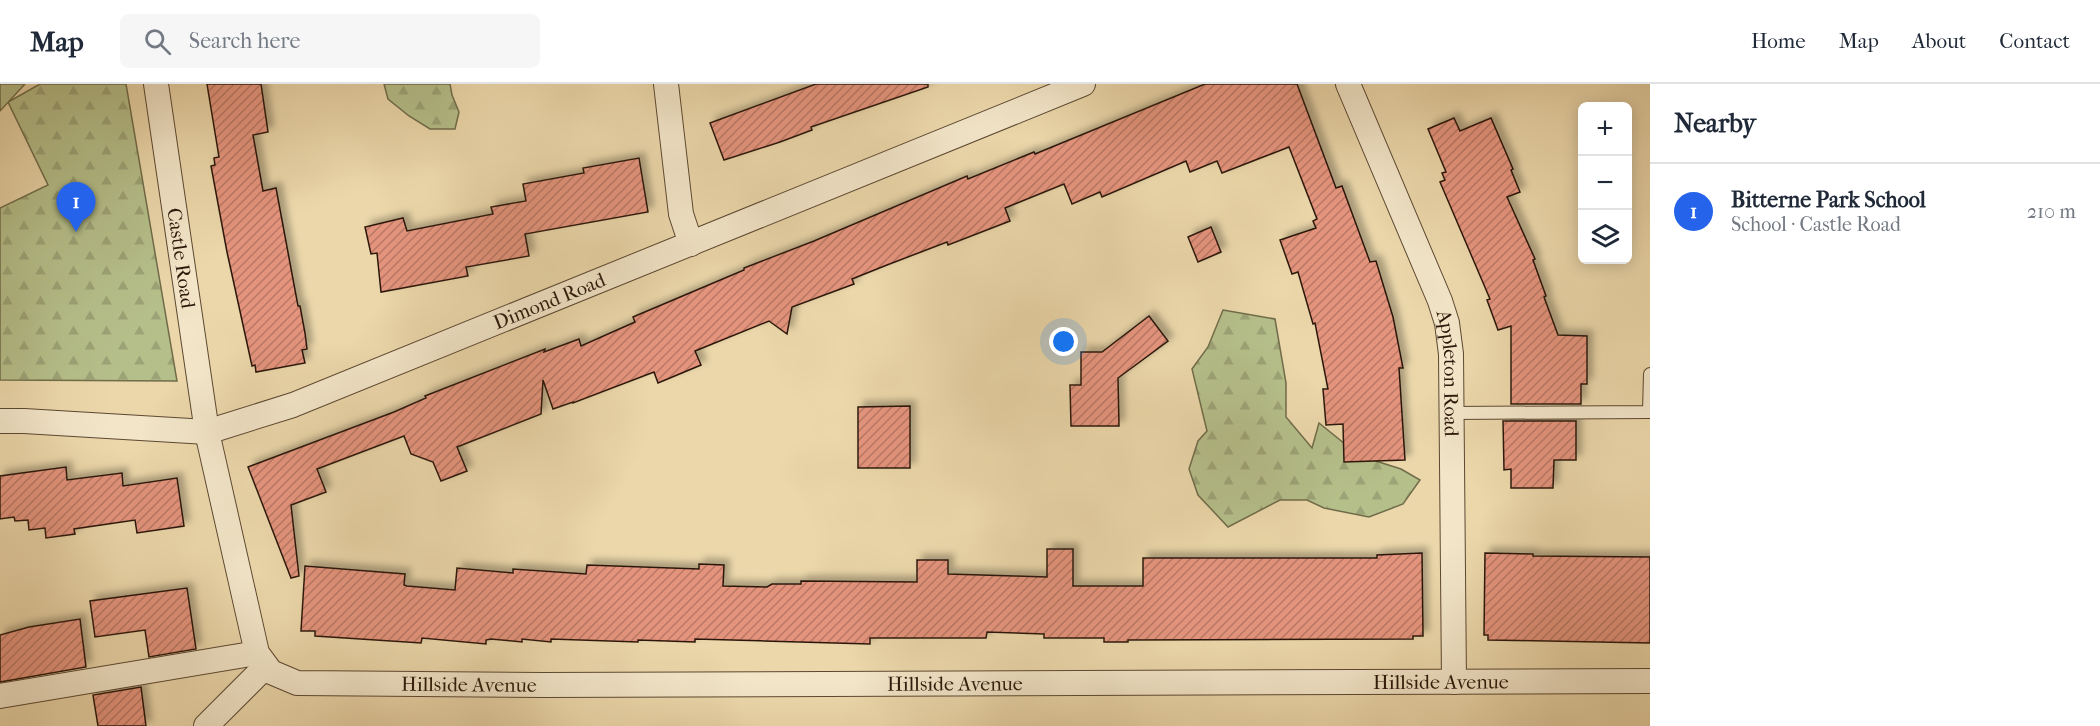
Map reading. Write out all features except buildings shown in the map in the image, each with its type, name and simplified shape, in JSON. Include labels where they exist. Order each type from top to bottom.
[{"type":"street","name":"Castle Road","points":[[156,84],[207,432]]},
{"type":"street","points":[[666,84],[681,214],[691,244]]},
{"type":"street","name":"Dimond Road","points":[[0,421],[207,432],[293,405],[1083,84]]},
{"type":"street","name":"Appleton Road","points":[[1348,84],[1440,301],[1447,323],[1451,354],[1454,682]]},
{"type":"street","points":[[207,432],[262,659]]},
{"type":"street","points":[[0,696],[262,659]]},
{"type":"street","points":[[206,726],[262,659]]},
{"type":"street","name":"Hillside Avenue","points":[[262,659],[271,672],[297,682],[578,685],[1650,681]]},
{"type":"lane","points":[[1451,413],[1649,415],[1650,374]]},
{"type":"green space","points":[[0,84],[25,84],[0,111]]},
{"type":"green space","points":[[40,84],[126,84],[177,381],[0,380],[0,208],[48,185],[8,102]]},
{"type":"green space","points":[[384,84],[450,84],[459,112],[455,129],[430,129],[409,116],[388,99]]},
{"type":"green space","points":[[1223,310],[1275,319],[1286,383],[1286,417],[1312,448],[1319,423],[1360,456],[1401,469],[1420,480],[1403,504],[1369,517],[1324,508],[1307,500],[1280,500],[1228,527],[1198,495],[1189,469],[1198,441],[1207,431],[1192,369],[1208,347]]},
{"type":"place","name":"Bitterne Park School","points":[[76,232]]}]
